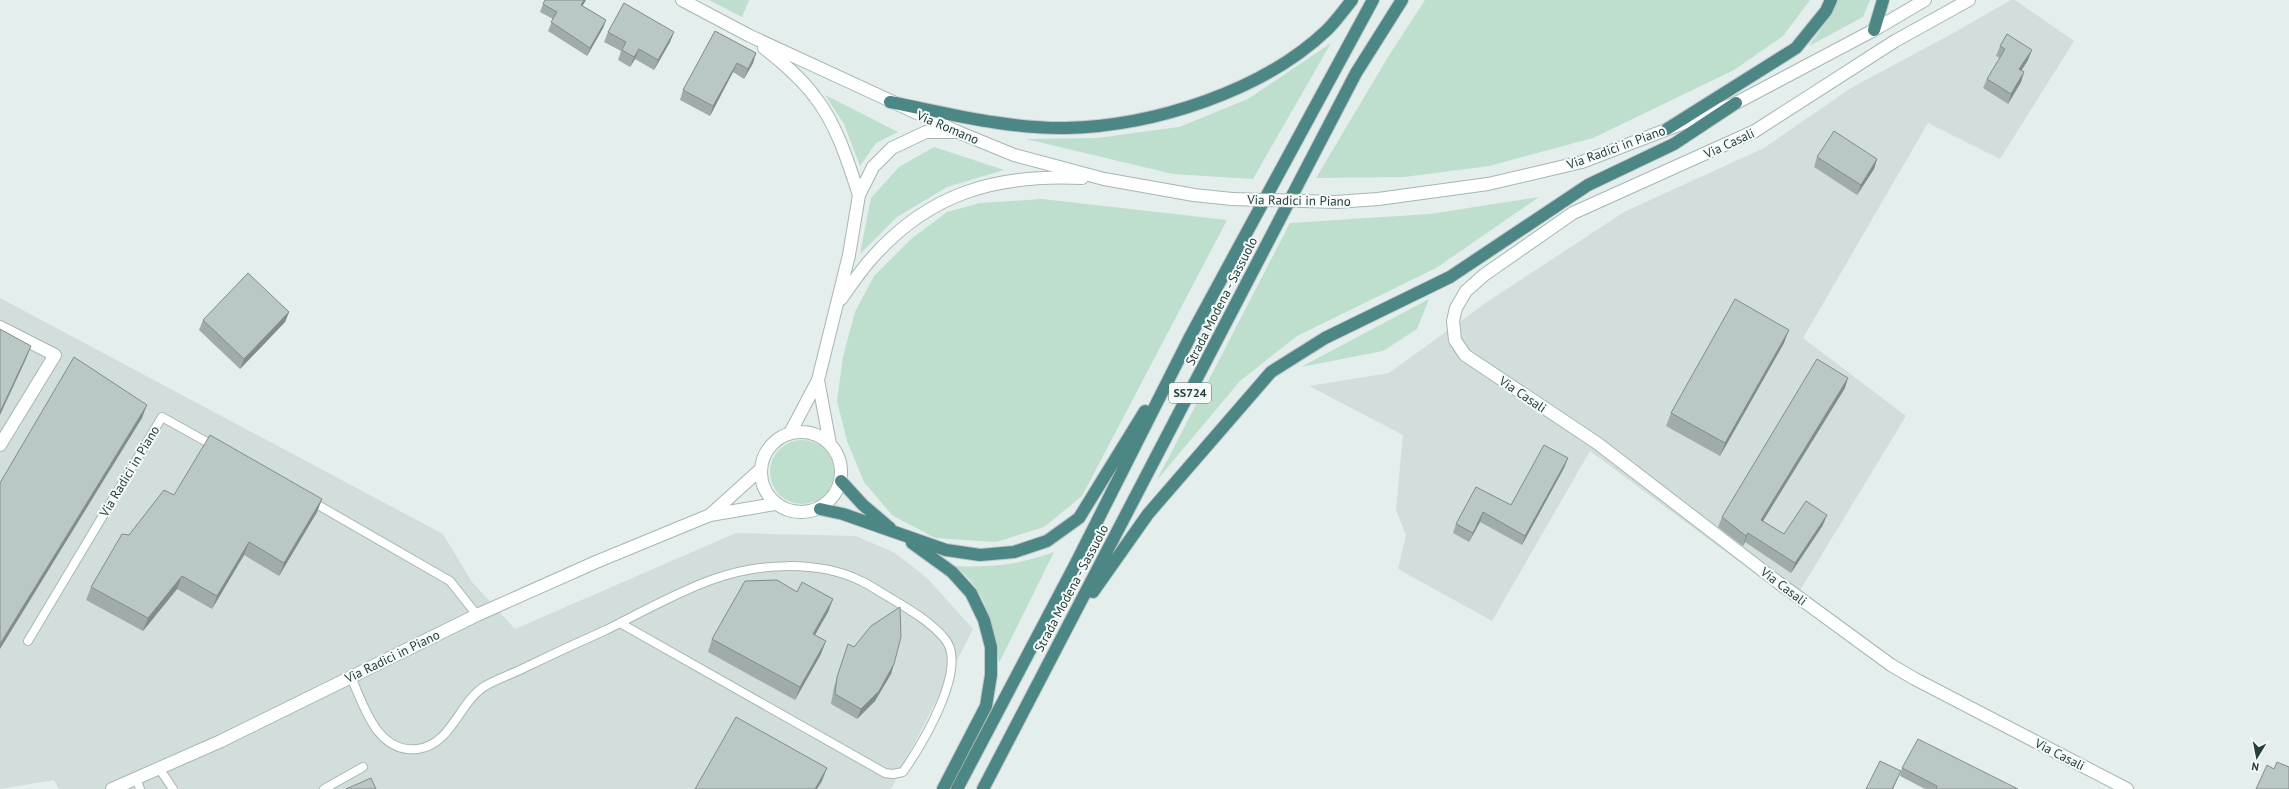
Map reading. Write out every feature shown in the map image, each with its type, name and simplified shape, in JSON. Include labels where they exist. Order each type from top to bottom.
[{"type":"highway","points":[[890,102],[1016,125],[1066,128],[1115,123],[1179,110],[1236,90],[1284,63],[1326,30],[1352,0]]},
{"type":"highway","name":"Strada Modena - Sassuolo","points":[[957,789],[1079,556],[1191,335],[1373,0]]},
{"type":"highway","name":"Strada Modena - Sassuolo","points":[[983,789],[1058,642],[1098,569],[1356,73],[1402,0]]},
{"type":"highway","points":[[1668,129],[1796,48],[1826,11],[1830,0]]},
{"type":"highway","points":[[1874,30],[1883,0]]},
{"type":"highway","points":[[1058,642],[1148,514],[1271,372],[1324,338],[1450,277],[1588,185],[1674,144],[1736,103]]},
{"type":"highway","points":[[820,508],[946,550],[980,555],[1014,552],[1047,541],[1079,518],[1191,335]]},
{"type":"highway","points":[[841,481],[863,505],[897,533],[952,572],[971,593],[984,620],[991,647],[991,675],[986,706],[944,789]]},
{"type":"street","name":"Via Romano","points":[[682,0],[750,36],[890,102],[1014,155],[1104,179],[1232,199]]},
{"type":"street","name":"Via Radici in Piano","points":[[1232,199],[1336,202],[1386,198],[1488,184],[1582,162],[1736,103],[1874,30],[1925,0]]},
{"type":"street","name":"Via Casali","points":[[1969,0],[1895,41],[1755,131],[1572,213],[1484,275],[1466,291],[1456,308],[1453,332],[1455,340],[1465,355],[1597,443],[1779,583],[1891,665],[1915,679],[2127,789]]},
{"type":"street","points":[[750,36],[790,69],[816,97],[836,132],[848,161],[858,195]]},
{"type":"street","points":[[790,433],[818,380],[838,303],[858,195],[873,167],[892,148],[926,132],[958,132]]},
{"type":"street","points":[[838,303],[872,258],[898,231],[932,206],[966,192],[1007,181],[1050,177],[1104,179]]},
{"type":"street","points":[[0,327],[55,355],[0,445]]},
{"type":"street","points":[[818,380],[830,444]]},
{"type":"street","points":[[790,433],[812,433],[830,444],[838,455],[842,467],[841,481],[837,492],[830,502],[809,512],[797,513],[775,504],[767,494],[762,482],[761,469],[764,457],[770,447],[779,439],[790,433]]},
{"type":"street","name":"Via Radici in Piano","points":[[710,515],[761,469]]},
{"type":"street","name":"Via Radici in Piano","points":[[112,789],[138,784],[159,768],[221,741],[477,615],[710,515],[775,504]]},
{"type":"lane","name":"Via Radici in Piano","points":[[28,641],[162,416],[223,451]]},
{"type":"lane","points":[[304,497],[450,581],[477,615]]},
{"type":"lane","points":[[351,677],[371,721],[383,738],[393,745],[416,749],[435,743],[444,734],[465,706],[484,686],[620,623],[715,579],[762,568],[795,565],[823,569],[860,580],[905,606],[935,629],[947,642],[951,655],[950,683],[942,703],[903,772],[893,774],[884,773],[620,623]]},
{"type":"lane","points":[[324,789],[362,767]]},
{"type":"lane","points":[[159,768],[173,789]]},
{"type":"shaded area","points":[[2011,0],[2015,0],[2074,41],[2000,159],[1928,123],[1803,338],[1906,416],[1793,602],[1590,451],[1492,621],[1398,569],[1406,535],[1396,510],[1403,435],[1309,386],[1389,373],[1487,302],[1624,212],[1764,148],[1851,88]]},
{"type":"shaded area","points":[[0,298],[443,534],[472,582],[515,629],[736,533],[856,536],[895,553],[927,578],[973,629],[891,789],[59,789],[54,780],[0,789]]},
{"type":"green space","points":[[709,0],[749,0],[742,17]]},
{"type":"green space","points":[[1425,0],[1810,0],[1783,36],[1734,70],[1593,138],[1489,166],[1404,177],[1316,178],[1388,57]]},
{"type":"green space","points":[[1838,0],[1870,0],[1863,17],[1809,46],[1827,21]]},
{"type":"green space","points":[[1331,43],[1253,179],[1173,174],[1026,139],[1097,138],[1179,127],[1248,99]]},
{"type":"green space","points":[[825,95],[898,132],[876,143],[860,166],[844,124]]},
{"type":"green space","points":[[934,147],[1004,170],[947,187],[897,217],[860,254],[871,198],[899,167]]},
{"type":"green space","points":[[1539,197],[1436,268],[1297,336],[1240,381],[1157,480],[1290,223],[1430,214]]},
{"type":"green space","points":[[1042,199],[1227,220],[1082,496],[1044,527],[996,542],[935,538],[892,515],[864,482],[847,441],[837,401],[843,357],[855,312],[874,276],[911,239],[947,212],[980,203]]},
{"type":"green space","points":[[1429,299],[1417,329],[1383,351],[1301,367]]},
{"type":"green space","points":[[796,440],[808,440],[825,449],[832,460],[834,472],[832,484],[825,495],[808,504],[796,504],[784,499],[775,490],[770,478],[770,466],[775,454],[784,445]]},
{"type":"green space","points":[[1054,552],[999,663],[987,609],[974,585],[954,566],[1005,565]]},
{"type":"building","points":[[545,0],[584,0],[581,5],[606,20],[590,48],[551,22],[557,12],[543,4]]},
{"type":"building","points":[[624,3],[674,32],[658,60],[639,49],[634,57],[622,50],[626,42],[608,32]]},
{"type":"building","points":[[715,31],[756,53],[748,69],[737,63],[713,106],[683,90]]},
{"type":"building","points":[[2007,34],[2032,50],[2019,69],[2024,72],[2011,94],[1987,79],[2005,49],[2000,46]]},
{"type":"building","points":[[1834,131],[1877,159],[1861,185],[1817,157]]},
{"type":"building","points":[[248,273],[289,312],[244,359],[203,320]]},
{"type":"building","points":[[1735,299],[1789,330],[1725,443],[1671,413]]},
{"type":"building","points":[[0,329],[31,346],[0,412]]},
{"type":"building","points":[[74,357],[147,405],[0,644],[0,483]]},
{"type":"building","points":[[1817,359],[1848,378],[1761,520],[1784,534],[1806,501],[1827,515],[1795,563],[1748,533],[1746,536],[1722,517]]},
{"type":"building","points":[[210,435],[322,499],[284,563],[249,542],[217,596],[182,576],[148,618],[91,587],[122,534],[129,535],[164,490],[174,495]]},
{"type":"building","points":[[1544,445],[1568,458],[1525,536],[1483,512],[1473,533],[1456,524],[1476,487],[1511,505]]},
{"type":"building","points":[[777,580],[797,592],[802,582],[833,599],[813,634],[826,641],[800,687],[712,639],[745,581]]},
{"type":"building","points":[[900,607],[901,637],[894,664],[879,691],[861,709],[835,694],[837,677],[848,644],[854,647],[871,626]]},
{"type":"building","points":[[736,717],[827,768],[815,789],[695,789]]},
{"type":"building","points":[[1918,739],[2018,789],[1936,789],[1937,786],[1902,768]]},
{"type":"building","points":[[1880,761],[1901,771],[1892,789],[1866,789]]},
{"type":"building","points":[[2277,762],[2289,767],[2289,789],[2256,789],[2267,765],[2274,769]]},
{"type":"building","points":[[371,778],[376,789],[346,789]]}]
